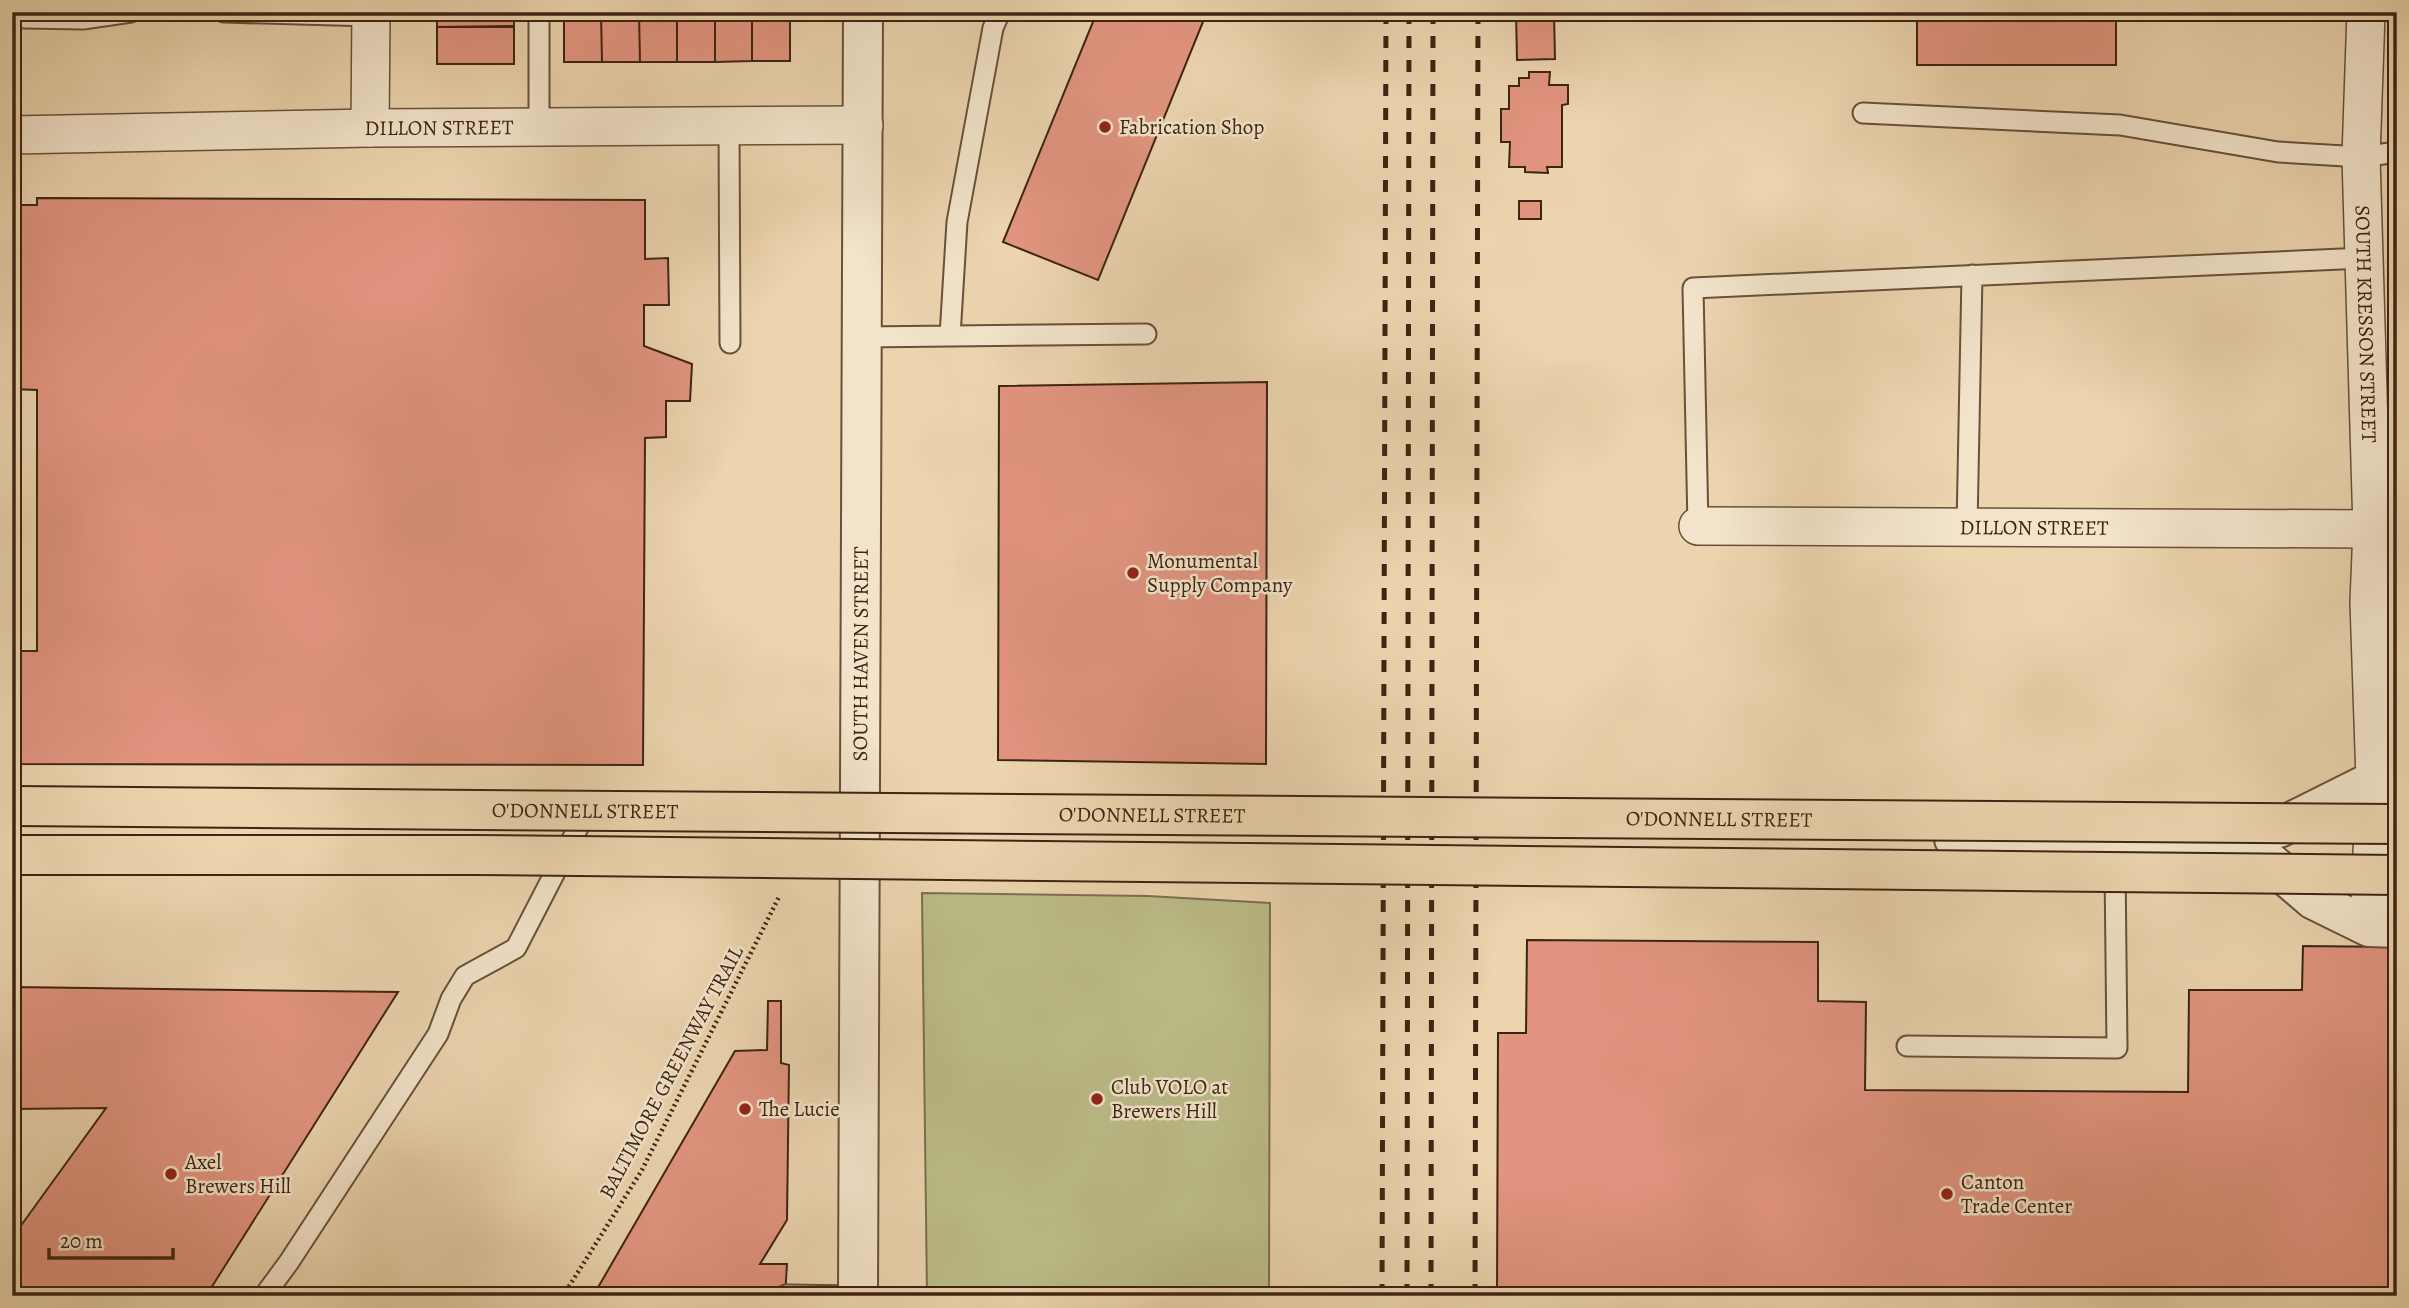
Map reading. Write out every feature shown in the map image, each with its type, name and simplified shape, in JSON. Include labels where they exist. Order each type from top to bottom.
[{"type":"main road","name":"O'DONNELL STREET","points":[[12,806],[2397,824]]},
{"type":"main road","points":[[12,855],[475,855],[2397,875]]},
{"type":"street","name":"SOUTH HAVEN STREET","points":[[858,1296],[863,12]]},
{"type":"street","name":"SOUTH KRESSON STREET","points":[[2365,12],[2361,157],[2364,258],[2384,523],[2369,602],[2386,780],[2383,928]]},
{"type":"street","points":[[370,14],[370,128]]},
{"type":"street","name":"DILLON STREET","points":[[12,135],[370,128],[864,125]]},
{"type":"street","name":"DILLON STREET","points":[[1698,526],[1967,527],[2384,523]]},
{"type":"street","name":"O'DONNELL STREET","points":[[2217,846],[2269,834],[2386,780]]},
{"type":"street","name":"O'DONNELL STREET","points":[[860,819],[1453,827],[2217,846],[2266,859],[2314,900],[2383,928]]},
{"type":"lane","points":[[20,20],[83,19],[131,12]]},
{"type":"lane","points":[[223,12],[370,14]]},
{"type":"lane","points":[[538,12],[540,127]]},
{"type":"lane","points":[[950,337],[957,222],[993,28],[1000,12]]},
{"type":"lane","points":[[1863,113],[2120,125],[2278,152],[2361,157],[2397,152]]},
{"type":"lane","points":[[729,125],[730,343]]},
{"type":"lane","points":[[1698,526],[1693,288],[2364,258]]},
{"type":"lane","points":[[1967,527],[1972,275]]},
{"type":"lane","points":[[862,337],[1146,334]]},
{"type":"lane","points":[[264,1296],[439,1034],[451,999],[464,976],[516,948],[583,818],[860,819]]},
{"type":"lane","points":[[1907,1046],[2117,1048],[2115,843]]},
{"type":"lane","points":[[786,1295],[858,1296]]},
{"type":"path","name":"BALTIMORE GREENWAY TRAIL","points":[[563,1296],[642,1170],[780,896]]},
{"type":"green space","name":"Club VOLO at Brewers Hill","points":[[922,893],[1148,896],[1270,903],[1269,1296],[927,1296]]},
{"type":"building","points":[[437,12],[514,12],[514,26],[437,27]]},
{"type":"building","points":[[564,12],[601,12],[602,62],[564,62]]},
{"type":"building","points":[[601,12],[639,12],[640,62],[602,62]]},
{"type":"building","points":[[639,12],[677,12],[677,62],[640,62]]},
{"type":"building","points":[[677,12],[715,12],[715,62],[677,62]]},
{"type":"building","points":[[715,12],[752,12],[752,61],[715,62]]},
{"type":"building","points":[[752,12],[790,12],[790,61],[752,61]]},
{"type":"building","name":"Fabrication Shop","points":[[1097,12],[1207,12],[1098,280],[1003,242]]},
{"type":"building","points":[[1516,12],[1554,12],[1555,59],[1517,60]]},
{"type":"building","points":[[1917,12],[2116,12],[2116,65],[1917,65]]},
{"type":"building","points":[[437,27],[514,27],[514,64],[437,64]]},
{"type":"building","points":[[1529,72],[1550,72],[1549,85],[1568,85],[1568,104],[1562,105],[1562,167],[1547,167],[1548,173],[1525,172],[1525,167],[1509,167],[1510,142],[1501,142],[1501,109],[1509,109],[1509,86],[1519,86],[1519,78],[1529,78]]},
{"type":"building","points":[[37,198],[645,200],[645,259],[668,258],[669,305],[644,305],[644,346],[692,364],[690,401],[666,401],[666,437],[645,438],[643,765],[12,764],[12,651],[37,651],[37,390],[12,389],[12,205],[37,205]]},
{"type":"building","points":[[1519,201],[1541,201],[1541,219],[1519,219]]},
{"type":"building","name":"Monumental Supply Company","points":[[1267,382],[1266,764],[998,760],[999,386]]},
{"type":"building","name":"Canton Trade Center","points":[[1527,940],[1818,942],[1818,1001],[1866,1002],[1865,1090],[2188,1092],[2189,990],[2302,990],[2303,946],[2397,947],[2397,1296],[1497,1296],[1498,1033],[1526,1033]]},
{"type":"building","name":"Axel Brewers Hill","points":[[12,987],[398,992],[206,1296],[12,1296],[12,1238],[106,1108],[12,1109]]},
{"type":"building","name":"The Lucie","points":[[768,1001],[781,1001],[781,1063],[789,1065],[787,1220],[760,1264],[787,1264],[785,1296],[593,1296],[735,1051],[767,1050]]},
{"type":"railway","points":[[1382,1296],[1386,12]]},
{"type":"railway","points":[[1407,1296],[1409,12]]},
{"type":"railway","points":[[1431,1296],[1433,12]]},
{"type":"railway","points":[[1475,1296],[1478,12]]},
{"type":"place","name":"Fabrication Shop","points":[[1105,127]]},
{"type":"place","name":"Monumental Supply Company","points":[[1133,573]]},
{"type":"place","name":"Club VOLO at Brewers Hill","points":[[1097,1099]]},
{"type":"place","name":"The Lucie","points":[[745,1109]]},
{"type":"place","name":"Axel Brewers Hill","points":[[171,1174]]},
{"type":"place","name":"Canton Trade Center","points":[[1947,1194]]}]
